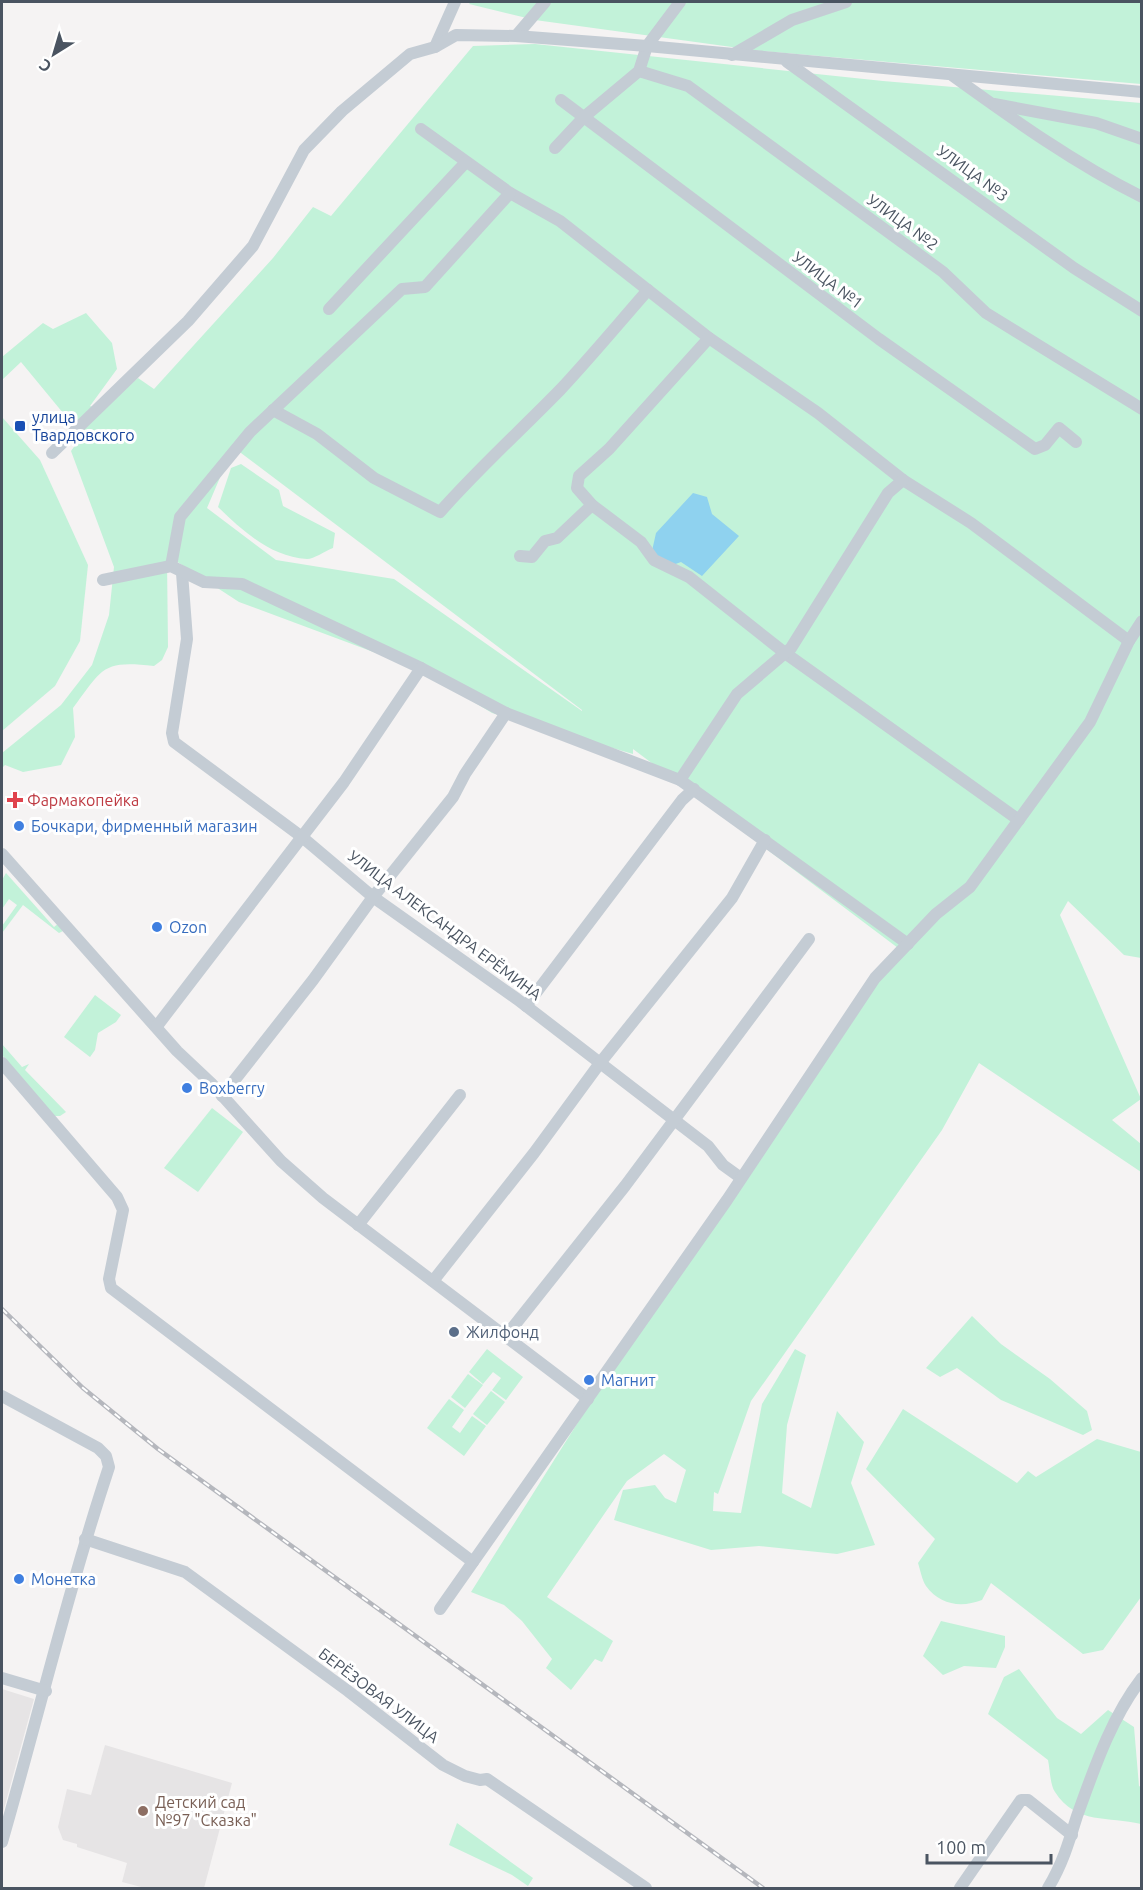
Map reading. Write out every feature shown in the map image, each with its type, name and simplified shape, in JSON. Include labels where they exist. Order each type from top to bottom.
[{"type":"street","points":[[435,47],[455,2]]},
{"type":"street","points":[[516,36],[545,2]]},
{"type":"street","points":[[555,148],[584,117],[639,71],[647,46],[680,2]]},
{"type":"street","points":[[732,55],[792,20],[846,2]]},
{"type":"street","points":[[52,453],[188,321],[253,246],[304,150],[342,111],[410,54],[435,47],[456,35],[516,36],[647,46],[786,61],[1142,92]]},
{"type":"street","name":"УЛИЦА №3","points":[[786,61],[1074,268],[1142,311]]},
{"type":"street","name":"УЛИЦА №2","points":[[639,71],[688,86],[943,272],[986,313],[1142,409]]},
{"type":"street","points":[[952,76],[1099,176],[1142,197]]},
{"type":"street","name":"УЛИЦА №1","points":[[561,100],[879,339],[1035,449],[1044,445],[1059,428],[1077,442]]},
{"type":"street","points":[[991,104],[1096,123],[1142,140]]},
{"type":"street","points":[[421,129],[510,193],[560,221],[710,338],[818,413],[903,480],[971,523],[1128,641]]},
{"type":"street","points":[[328,309],[466,162]]},
{"type":"street","points":[[171,566],[180,517],[250,432],[402,289],[425,287],[510,193]]},
{"type":"street","points":[[273,410],[317,434],[374,478],[441,512],[480,466],[498,452],[562,388],[648,290]]},
{"type":"street","points":[[710,338],[609,449],[579,476],[577,488],[592,505],[641,542],[654,560],[689,577],[784,653],[1019,820]]},
{"type":"street","points":[[680,780],[737,694],[791,648],[888,493],[903,480]]},
{"type":"street","points":[[520,556],[532,557],[545,541],[556,538],[592,505]]},
{"type":"street","points":[[103,580],[171,566],[204,582],[242,584],[421,668],[506,713],[680,780],[908,944]]},
{"type":"street","name":"УЛИЦА АЛЕКСАНДРА ЕРЁМИНА","points":[[182,573],[187,639],[172,733],[174,742],[302,837],[373,897],[526,1006],[708,1146],[723,1165],[741,1178]]},
{"type":"street","points":[[440,1609],[741,1178],[875,978],[936,914],[970,887],[1090,722],[1128,641],[1142,621]]},
{"type":"street","points":[[157,1026],[381,731],[421,668]]},
{"type":"street","points":[[222,1096],[313,980],[373,897],[453,797],[465,774],[506,713]]},
{"type":"street","points":[[526,1006],[682,800],[694,789]]},
{"type":"street","points":[[433,1281],[534,1153],[600,1063],[732,898],[765,840]]},
{"type":"street","points":[[2,854],[30,889],[48,905],[177,1051],[281,1161],[358,1225],[588,1399]]},
{"type":"street","points":[[506,1336],[625,1186],[809,939]]},
{"type":"street","points":[[2,1063],[117,1197],[123,1210],[109,1279],[111,1288],[473,1562]]},
{"type":"street","points":[[358,1225],[460,1095]]},
{"type":"street","points":[[2,1396],[91,1444],[106,1456],[109,1467],[62,1620],[46,1691],[2,1842]]},
{"type":"street","name":"БЕРЁЗОВАЯ УЛИЦА","points":[[86,1539],[185,1572],[348,1691],[443,1765],[465,1776],[480,1780],[487,1779],[646,1888]]},
{"type":"street","points":[[2,1678],[46,1691]]},
{"type":"street","points":[[1048,1888],[1062,1865],[1105,1745],[1127,1698],[1142,1678]]},
{"type":"street","points":[[960,1888],[1021,1800],[1028,1800],[1072,1835]]},
{"type":"shaded area","points":[[2,1689],[34,1699],[2,1816]]},
{"type":"shaded area","name":"Детский сад №97 \"Сказка\"","points":[[105,1745],[232,1783],[204,1888],[145,1888],[122,1882],[127,1863],[77,1847],[77,1844],[63,1840],[58,1827],[67,1789],[91,1795]]},
{"type":"green space","points":[[471,2],[1141,2],[1141,84],[761,51],[535,20],[469,4]]},
{"type":"green space","points":[[535,44],[883,81],[1141,103],[1141,958],[1124,955],[1068,901],[1060,915],[1141,1099],[1112,1120],[1141,1144],[1141,1172],[979,1063],[942,1130],[751,1401],[718,1494],[714,1492],[713,1511],[741,1513],[762,1404],[795,1349],[806,1355],[787,1425],[782,1493],[811,1508],[837,1411],[864,1442],[851,1483],[875,1545],[837,1554],[759,1546],[711,1550],[614,1520],[623,1490],[655,1485],[665,1498],[676,1503],[686,1470],[664,1454],[627,1481],[547,1597],[613,1641],[602,1662],[595,1659],[571,1690],[546,1668],[552,1659],[522,1621],[504,1605],[471,1592],[580,1419],[898,948],[633,749],[633,754],[492,713],[419,669],[239,602],[176,561],[167,560],[168,647],[162,660],[154,666],[124,664],[113,666],[98,676],[73,708],[75,737],[61,765],[23,772],[5,765],[2,768],[2,753],[61,705],[92,665],[109,615],[114,567],[71,451],[82,436],[21,362],[2,380],[2,357],[43,323],[53,329],[86,313],[112,343],[117,369],[90,406],[99,409],[138,378],[154,389],[273,258],[313,207],[331,216],[473,46]],"holes":[[[233,447],[582,710],[394,579],[276,560],[207,508]]]},
{"type":"green space","points":[[2,417],[40,460],[88,565],[80,641],[55,686],[2,731]]},
{"type":"green space","points":[[241,464],[279,490],[283,506],[335,533],[333,548],[310,559],[294,557],[269,548],[227,516],[218,507],[231,468]]},
{"type":"green space","points":[[6,873],[54,927],[59,923],[63,931],[59,933],[23,905],[2,933],[2,926],[17,905],[9,899],[2,909],[2,880]]},
{"type":"green space","points":[[95,995],[121,1015],[116,1022],[98,1033],[95,1050],[90,1057],[64,1037]]},
{"type":"green space","points":[[2,1044],[22,1067],[29,1064],[25,1070],[66,1112],[60,1116],[54,1116],[2,1055]]},
{"type":"green space","points":[[212,1108],[243,1132],[198,1192],[164,1168]]},
{"type":"green space","points":[[972,1316],[1001,1344],[1050,1379],[1087,1411],[1092,1430],[1083,1435],[1001,1400],[957,1368],[940,1377],[926,1368]]},
{"type":"green space","points":[[487,1349],[523,1377],[506,1400],[492,1390],[501,1378],[493,1372],[483,1384],[469,1372]]},
{"type":"green space","points":[[468,1374],[483,1385],[465,1408],[451,1397]]},
{"type":"green space","points":[[491,1391],[505,1402],[487,1425],[473,1414]]},
{"type":"green space","points":[[449,1399],[464,1410],[452,1427],[460,1433],[472,1416],[486,1426],[464,1456],[427,1428]]},
{"type":"green space","points":[[903,1409],[1017,1483],[1028,1471],[1036,1477],[1097,1439],[1141,1452],[1141,1597],[1103,1650],[1083,1654],[991,1583],[982,1600],[966,1604],[944,1601],[926,1586],[918,1563],[935,1539],[866,1469]]},
{"type":"green space","points":[[941,1621],[1005,1636],[1005,1647],[996,1668],[964,1666],[943,1675],[923,1656]]},
{"type":"green space","points":[[1019,1669],[1057,1718],[1081,1734],[1108,1710],[1134,1727],[1139,1786],[1141,1787],[1141,1824],[1083,1815],[1063,1803],[1053,1789],[1048,1760],[988,1714],[1004,1677]]},
{"type":"green space","points":[[457,1823],[533,1878],[528,1886],[512,1875],[449,1845]]},
{"type":"water","points":[[693,493],[707,497],[712,514],[739,536],[702,576],[681,562],[670,566],[652,551],[656,533]]},
{"type":"railway","points":[[2,1309],[83,1388],[158,1449],[763,1888]]},
{"type":"place","name":"улица Твардовского","points":[[20,426]]},
{"type":"place","name":"Фармакопейка","points":[[15,800]]},
{"type":"place","name":"Бочкари, фирменный магазин","points":[[19,826]]},
{"type":"place","name":"Ozon","points":[[157,927]]},
{"type":"place","name":"Boxberry","points":[[187,1088]]},
{"type":"place","name":"Жилфонд","points":[[454,1332]]},
{"type":"place","name":"Магнит","points":[[589,1380]]},
{"type":"place","name":"Монетка","points":[[19,1579]]},
{"type":"place","name":"Детский сад №97 \"Сказка\"","points":[[143,1811]]}]
